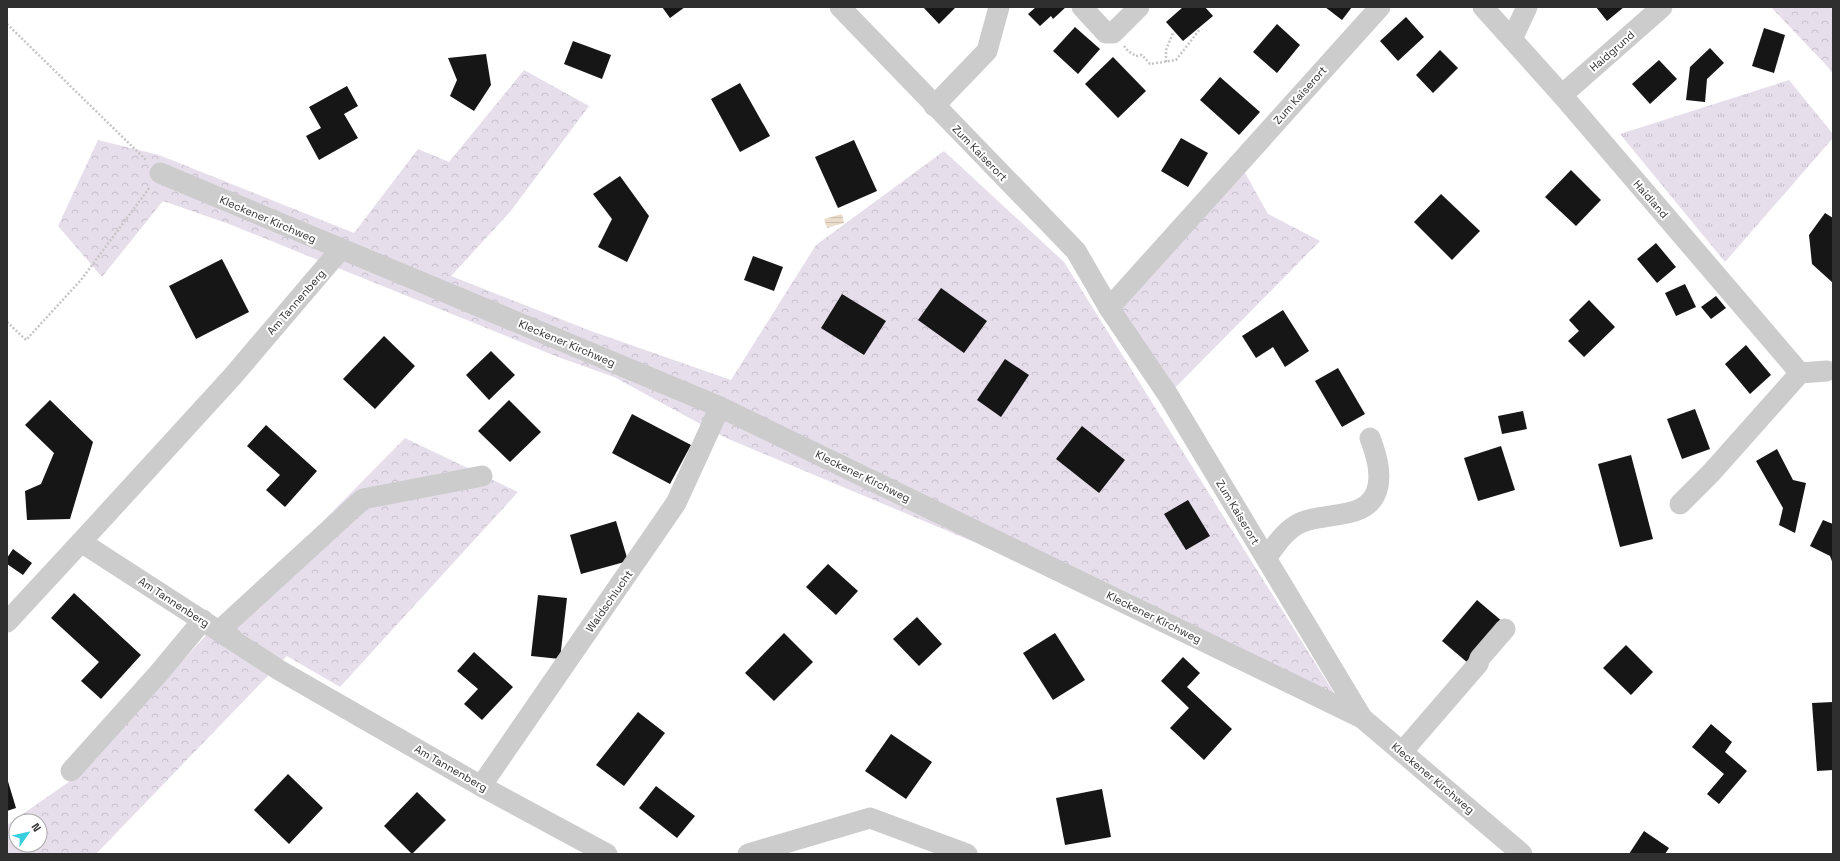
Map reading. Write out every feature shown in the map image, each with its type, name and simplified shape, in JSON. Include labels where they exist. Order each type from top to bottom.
[{"type":"street","name":"Zum Kaiserort","points":[[840,7],[934,106],[1076,251],[1109,308],[1168,395],[1362,718]]},
{"type":"street","points":[[934,106],[987,51],[999,7]]},
{"type":"street","points":[[1082,7],[1110,32],[1139,7]]},
{"type":"street","name":"Zum Kaiserort","points":[[1109,308],[1380,7]]},
{"type":"street","name":"Haidland","points":[[1482,7],[1562,95],[1800,373]]},
{"type":"street","points":[[1512,39],[1527,7]]},
{"type":"street","name":"Haidgrund","points":[[1562,95],[1662,7]]},
{"type":"street","name":"Kleckener Kirchweg","points":[[160,173],[720,407],[1362,718],[1522,854]]},
{"type":"street","name":"Am Tannenberg","points":[[341,249],[232,377],[81,542],[279,670],[481,786],[607,854]]},
{"type":"street","points":[[1680,504],[1712,473],[1800,373],[1827,371]]},
{"type":"street","name":"Waldschlucht","points":[[481,786],[676,503],[720,407]]},
{"type":"street","points":[[1266,558],[1285,533],[1301,522],[1358,510],[1369,504],[1377,490],[1379,472],[1375,451],[1370,438]]},
{"type":"street","points":[[279,670],[220,630],[363,499],[482,476]]},
{"type":"street","points":[[7,622],[81,542]]},
{"type":"street","points":[[71,771],[158,674],[203,620]]},
{"type":"street","points":[[1402,752],[1478,664],[1480,658],[1505,629]]},
{"type":"street","points":[[748,854],[870,818],[967,854]]},
{"type":"path","points":[[7,24],[160,173],[81,280],[26,340],[7,322]]},
{"type":"path","points":[[1110,32],[1128,51],[1136,56],[1142,55],[1150,64],[1176,60],[1200,29]]},
{"type":"path","points":[[1166,62],[1166,50],[1173,33]]},
{"type":"green space","points":[[1771,7],[1833,7],[1833,74],[1827,66]]},
{"type":"green space","points":[[524,70],[589,106],[510,212],[451,276],[591,331],[731,380],[816,245],[944,151],[1064,262],[1334,693],[726,438],[614,377],[558,357],[229,224],[163,201],[102,277],[58,226],[98,140],[159,155],[354,233],[418,149],[449,162]]},
{"type":"green space","points":[[1789,80],[1833,134],[1833,138],[1725,262],[1620,134]]},
{"type":"green space","points":[[1239,162],[1268,214],[1320,241],[1168,395],[1109,308]]},
{"type":"green space","points":[[405,438],[518,492],[340,687],[287,656],[96,854],[7,854],[8,824],[8,853],[48,853],[48,813],[24,813],[73,779],[221,619],[271,574]]},
{"type":"shaded area","points":[[842,214],[844,223],[827,228],[824,219]]},
{"type":"building","points":[[662,7],[685,7],[670,18]]},
{"type":"building","points":[[923,7],[956,7],[939,24]]},
{"type":"building","points":[[1036,7],[1066,7],[1053,19],[1051,16],[1040,26],[1028,14]]},
{"type":"building","points":[[1183,7],[1205,7],[1213,16],[1183,41],[1166,22]]},
{"type":"building","points":[[1325,7],[1352,7],[1342,20]]},
{"type":"building","points":[[1596,7],[1624,7],[1607,21]]},
{"type":"building","points":[[1406,17],[1424,37],[1398,61],[1380,41]]},
{"type":"building","points":[[1277,24],[1300,45],[1277,73],[1253,52]]},
{"type":"building","points":[[1075,27],[1100,49],[1078,74],[1053,51]]},
{"type":"building","points":[[1764,28],[1785,35],[1774,73],[1752,66]]},
{"type":"building","points":[[573,41],[611,55],[602,79],[564,64]]},
{"type":"building","points":[[1710,48],[1724,63],[1707,79],[1705,102],[1686,100],[1690,67]]},
{"type":"building","points":[[1440,50],[1458,68],[1433,93],[1416,75]]},
{"type":"building","points":[[486,54],[491,85],[474,111],[450,96],[457,80],[448,58]]},
{"type":"building","points":[[1113,57],[1146,91],[1118,118],[1085,84]]},
{"type":"building","points":[[1659,60],[1677,79],[1650,104],[1632,84]]},
{"type":"building","points":[[1220,77],[1260,112],[1239,135],[1200,100]]},
{"type":"building","points":[[740,83],[770,136],[740,152],[711,99]]},
{"type":"building","points":[[347,86],[358,106],[344,114],[358,138],[319,160],[306,136],[321,128],[309,107]]},
{"type":"building","points":[[1181,138],[1208,153],[1188,187],[1161,171]]},
{"type":"building","points":[[854,140],[877,191],[838,208],[815,157]]},
{"type":"building","points":[[1571,170],[1601,200],[1576,226],[1545,197]]},
{"type":"building","points":[[620,176],[649,216],[627,262],[598,247],[612,219],[593,194]]},
{"type":"building","points":[[1441,194],[1480,231],[1452,260],[1414,222]]},
{"type":"building","points":[[1825,213],[1833,218],[1833,283],[1812,264],[1809,235]]},
{"type":"building","points":[[1656,243],[1676,267],[1657,283],[1637,259]]},
{"type":"building","points":[[753,256],[783,267],[774,291],[744,280]]},
{"type":"building","points":[[222,259],[249,312],[196,339],[169,286]]},
{"type":"building","points":[[1685,284],[1696,307],[1676,316],[1665,293]]},
{"type":"building","points":[[941,288],[987,321],[964,353],[918,320]]},
{"type":"building","points":[[842,294],[886,321],[864,355],[821,328]]},
{"type":"building","points":[[1716,296],[1726,308],[1711,319],[1701,307]]},
{"type":"building","points":[[1589,300],[1615,327],[1584,357],[1568,341],[1579,331],[1569,320]]},
{"type":"building","points":[[1283,310],[1309,351],[1285,367],[1273,347],[1256,358],[1242,336]]},
{"type":"building","points":[[384,336],[415,366],[375,409],[343,379]]},
{"type":"building","points":[[1746,345],[1771,375],[1750,394],[1725,364]]},
{"type":"building","points":[[491,351],[515,375],[489,400],[466,375]]},
{"type":"building","points":[[1005,359],[1029,375],[1001,417],[977,400]]},
{"type":"building","points":[[1338,368],[1365,414],[1342,427],[1315,381]]},
{"type":"building","points":[[50,400],[93,442],[70,519],[27,520],[25,491],[41,484],[54,453],[25,425]]},
{"type":"building","points":[[509,400],[541,432],[510,462],[478,431]]},
{"type":"building","points":[[1695,409],[1710,449],[1682,459],[1667,419]]},
{"type":"building","points":[[1523,411],[1527,429],[1502,434],[1498,416]]},
{"type":"building","points":[[632,414],[691,445],[670,484],[612,453]]},
{"type":"building","points":[[266,425],[317,471],[285,507],[266,490],[280,475],[247,446]]},
{"type":"building","points":[[1082,426],[1125,460],[1099,493],[1056,459]]},
{"type":"building","points":[[1501,446],[1515,490],[1478,501],[1464,458]]},
{"type":"building","points":[[1777,449],[1793,480],[1806,483],[1795,533],[1779,525],[1783,508],[1756,461]]},
{"type":"building","points":[[1631,455],[1653,539],[1620,547],[1598,464]]},
{"type":"building","points":[[1188,500],[1210,536],[1186,550],[1164,514]]},
{"type":"building","points":[[1823,520],[1833,524],[1833,564],[1830,556],[1810,546]]},
{"type":"building","points":[[616,521],[628,561],[581,574],[570,535]]},
{"type":"building","points":[[13,549],[32,563],[23,575],[7,564],[7,558]]},
{"type":"building","points":[[828,564],[858,591],[836,615],[806,587]]},
{"type":"building","points":[[74,593],[141,655],[101,699],[81,681],[99,662],[51,618]]},
{"type":"building","points":[[538,595],[567,598],[560,659],[531,656]]},
{"type":"building","points":[[1477,600],[1503,622],[1468,663],[1442,641]]},
{"type":"building","points":[[917,617],[942,644],[919,666],[893,639]]},
{"type":"building","points":[[784,633],[813,662],[774,701],[745,673]]},
{"type":"building","points":[[1055,633],[1085,680],[1053,700],[1023,653]]},
{"type":"building","points":[[1626,645],[1653,672],[1631,695],[1603,668]]},
{"type":"building","points":[[474,652],[513,687],[482,720],[464,704],[478,689],[457,671]]},
{"type":"building","points":[[1183,657],[1200,673],[1187,687],[1232,729],[1204,760],[1170,728],[1189,708],[1161,681]]},
{"type":"building","points":[[1833,702],[1833,770],[1817,771],[1812,703]]},
{"type":"building","points":[[638,712],[665,733],[624,786],[596,765]]},
{"type":"building","points":[[1711,724],[1732,742],[1725,752],[1747,771],[1719,804],[1707,794],[1724,774],[1692,747]]},
{"type":"building","points":[[891,734],[932,762],[906,799],[865,771]]},
{"type":"building","points":[[288,774],[323,808],[289,844],[254,810]]},
{"type":"building","points":[[7,778],[16,808],[7,811]]},
{"type":"building","points":[[656,786],[695,816],[677,838],[639,808]]},
{"type":"building","points":[[1102,789],[1111,837],[1065,845],[1056,798]]},
{"type":"building","points":[[417,792],[446,820],[412,854],[384,826]]},
{"type":"building","points":[[1644,831],[1669,848],[1665,854],[1629,854]]}]
